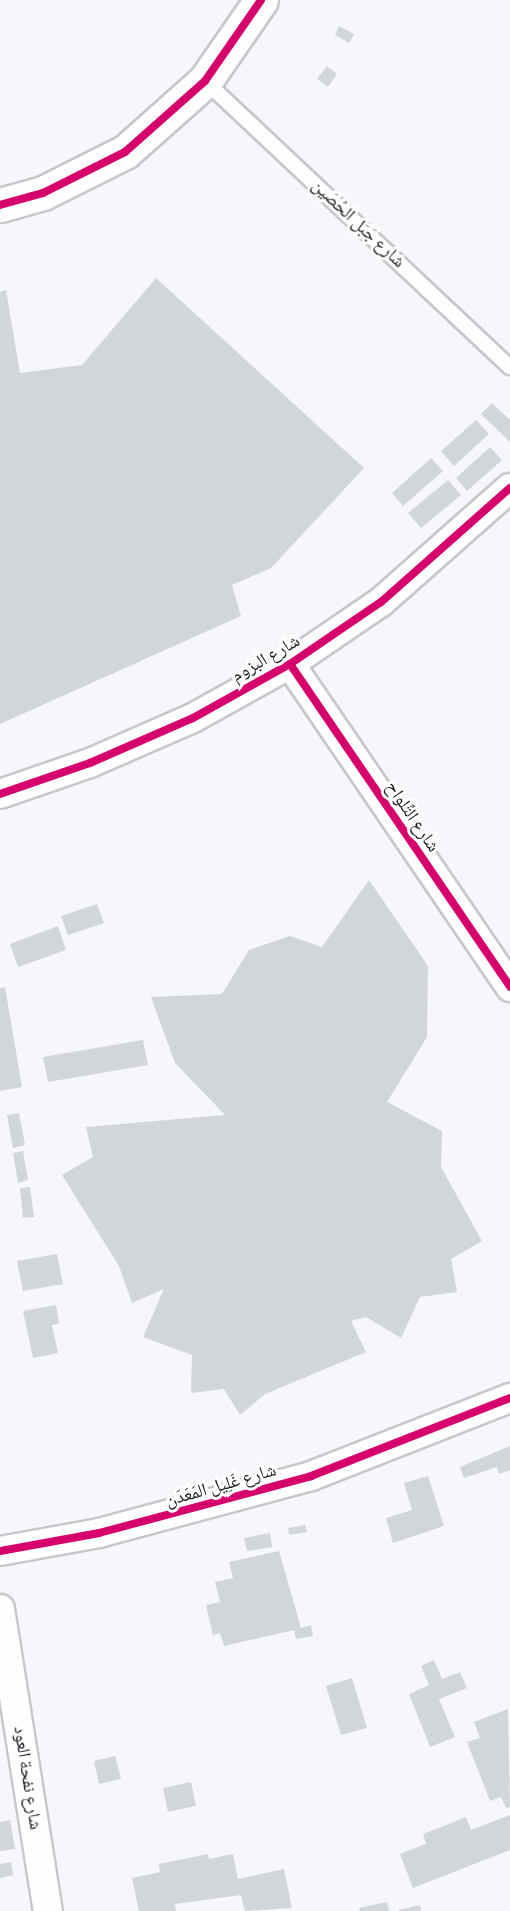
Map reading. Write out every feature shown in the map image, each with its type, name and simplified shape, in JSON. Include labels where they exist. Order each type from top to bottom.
[{"type":"street","points":[[0,205],[43,193],[125,152],[205,81],[261,0]]},
{"type":"street","name":"شارع البزوم","points":[[0,794],[90,763],[193,718],[290,664],[381,602],[510,488]]},
{"type":"street","name":"شارع التِّلواح","points":[[290,664],[510,987]]},
{"type":"street","name":"شارع غَلِيل المَعَدَن","points":[[0,1551],[99,1533],[311,1476],[510,1398]]},
{"type":"street","name":"شارع نفحة العود","points":[[0,1609],[48,1911]]},
{"type":"lane","name":"شارع جَبَل الحُصَين","points":[[205,81],[510,367]]},
{"type":"building","points":[[339,26],[354,34],[349,43],[335,35]]},
{"type":"building","points":[[327,66],[337,74],[328,87],[317,79]]},
{"type":"building","points":[[156,278],[364,468],[271,568],[232,585],[241,616],[0,724],[0,292],[6,290],[20,373],[82,365]]},
{"type":"building","points":[[492,403],[510,420],[510,442],[481,414]]},
{"type":"building","points":[[476,420],[489,434],[454,466],[441,451]]},
{"type":"building","points":[[490,447],[502,460],[467,491],[456,478]]},
{"type":"building","points":[[431,458],[443,471],[403,506],[392,493]]},
{"type":"building","points":[[448,480],[461,495],[421,528],[408,513]]},
{"type":"building","points":[[369,880],[428,966],[427,1037],[387,1102],[442,1131],[441,1167],[482,1241],[451,1259],[457,1292],[420,1297],[401,1338],[366,1317],[351,1321],[366,1352],[265,1394],[240,1415],[224,1389],[191,1393],[192,1355],[143,1337],[164,1289],[132,1303],[119,1266],[62,1175],[93,1157],[86,1127],[225,1115],[175,1063],[151,997],[222,994],[249,950],[290,936],[322,947]]},
{"type":"building","points":[[97,904],[104,923],[68,935],[61,916]]},
{"type":"building","points":[[58,926],[66,950],[18,967],[10,944]]},
{"type":"building","points":[[5,987],[22,1087],[0,1091],[0,988]]},
{"type":"building","points":[[143,1040],[148,1065],[48,1082],[43,1057]]},
{"type":"building","points":[[19,1113],[25,1145],[13,1148],[7,1115]]},
{"type":"building","points":[[23,1151],[28,1180],[18,1183],[13,1153]]},
{"type":"building","points":[[30,1187],[34,1217],[23,1218],[20,1188]]},
{"type":"building","points":[[57,1254],[63,1284],[23,1291],[17,1261]]},
{"type":"building","points":[[56,1305],[59,1324],[52,1325],[58,1353],[33,1358],[23,1311]]},
{"type":"building","points":[[510,1446],[510,1470],[499,1474],[497,1467],[464,1478],[460,1467]]},
{"type":"building","points":[[428,1476],[444,1526],[393,1543],[386,1518],[412,1510],[404,1483]]},
{"type":"building","points":[[305,1525],[307,1532],[289,1535],[288,1528]]},
{"type":"building","points":[[270,1533],[272,1547],[247,1551],[244,1538]]},
{"type":"building","points":[[279,1551],[301,1628],[311,1625],[313,1636],[296,1639],[294,1630],[224,1646],[220,1633],[213,1635],[206,1605],[220,1602],[215,1582],[233,1578],[229,1562]]},
{"type":"building","points":[[434,1660],[442,1679],[460,1672],[467,1688],[439,1699],[455,1737],[430,1747],[409,1694],[429,1685],[421,1666]]},
{"type":"building","points":[[352,1678],[367,1728],[341,1735],[326,1686]]},
{"type":"building","points":[[508,1709],[510,1807],[506,1808],[501,1797],[490,1801],[467,1742],[480,1738],[474,1722]]},
{"type":"building","points":[[115,1756],[121,1779],[99,1784],[94,1761]]},
{"type":"building","points":[[191,1782],[196,1806],[168,1812],[163,1788]]},
{"type":"building","points":[[510,1815],[510,1850],[413,1888],[400,1854],[426,1844],[423,1834],[466,1817],[471,1830]]},
{"type":"building","points":[[10,1820],[15,1849],[0,1851],[0,1822]]},
{"type":"building","points":[[208,1854],[209,1859],[233,1854],[238,1879],[284,1869],[292,1908],[245,1911],[241,1895],[175,1904],[176,1911],[139,1911],[132,1878],[160,1872],[159,1864]]},
{"type":"building","points":[[11,1862],[13,1875],[0,1878],[0,1864]]},
{"type":"building","points":[[387,1902],[389,1911],[360,1911],[359,1908]]},
{"type":"building","points":[[420,1905],[421,1911],[399,1911],[399,1910]]},
{"type":"cycle path","points":[[0,205],[43,193],[125,152],[205,81],[261,0]]},
{"type":"cycle path","points":[[0,794],[90,763],[193,718],[290,664],[381,602],[510,488]]},
{"type":"cycle path","points":[[290,664],[510,987]]},
{"type":"cycle path","points":[[0,1551],[99,1533],[311,1476],[510,1398]]}]
